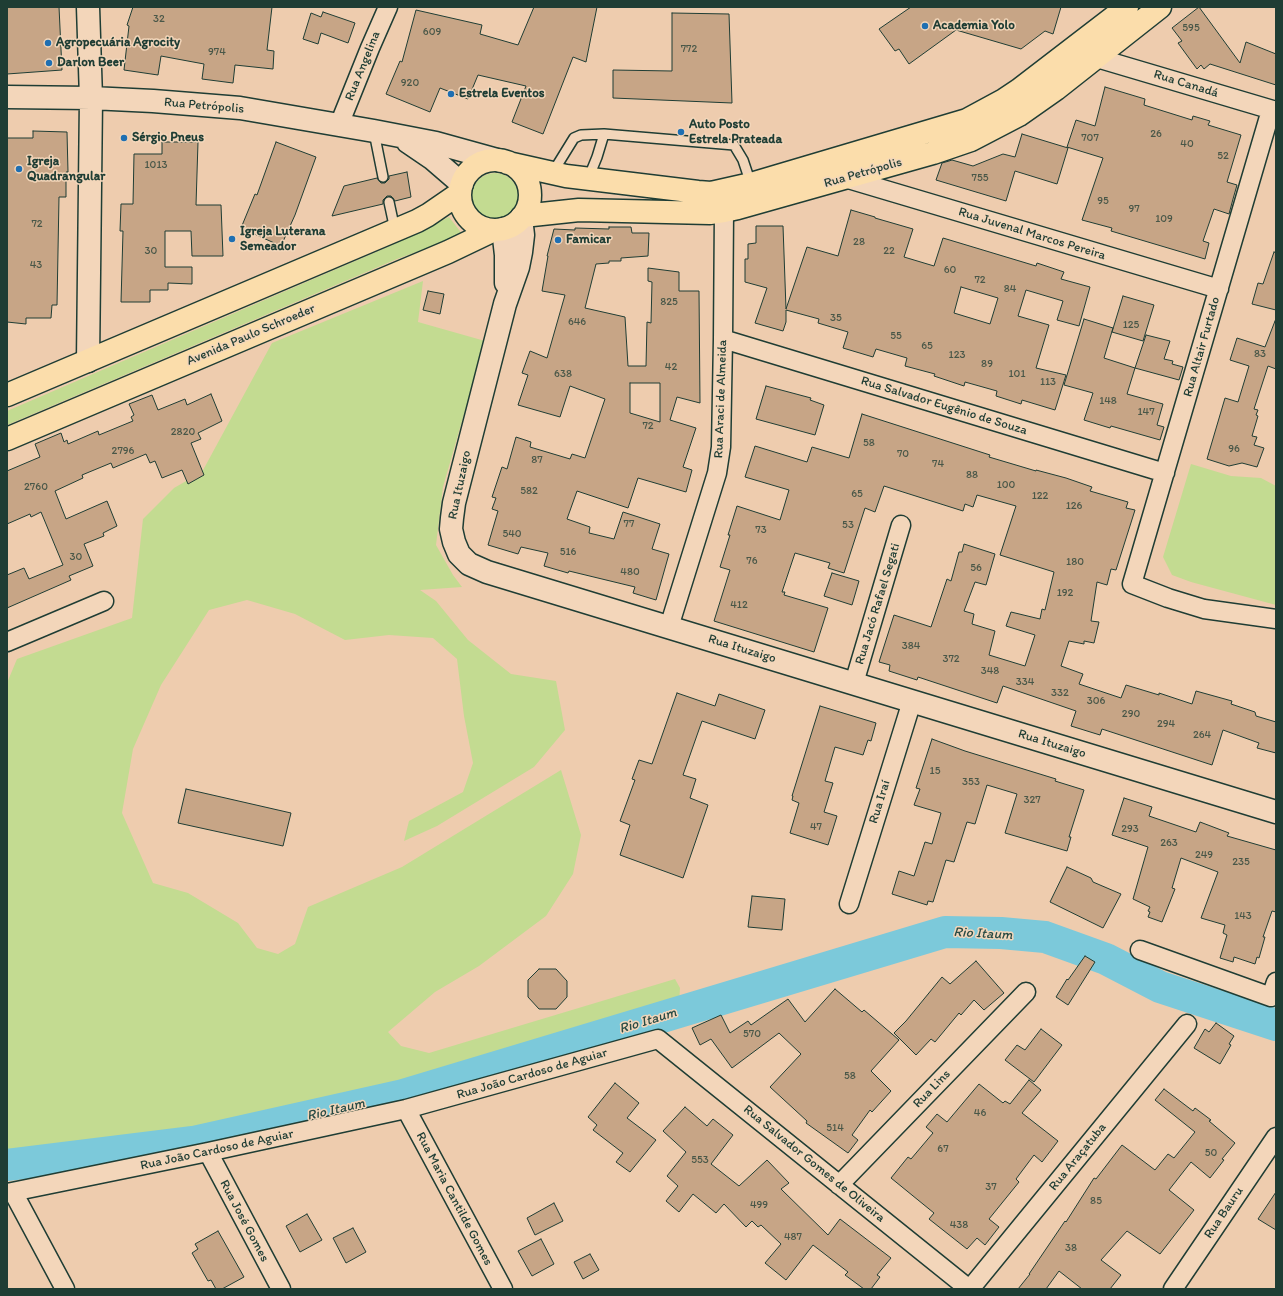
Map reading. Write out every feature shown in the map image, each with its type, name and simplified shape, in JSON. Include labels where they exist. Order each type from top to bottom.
[{"type":"main road","name":"Rua Petrópolis","points":[[505,162],[552,174],[698,192],[711,192],[751,184],[967,120],[1019,90],[1127,7]]},
{"type":"main road","name":"Rua Petrópolis","points":[[522,217],[579,210],[710,213],[724,211],[933,153],[971,140],[1020,115],[1097,58],[1160,7]]},
{"type":"main road","points":[[491,160],[505,162],[517,168],[524,176],[530,196],[528,206],[522,217],[513,225],[498,230],[485,229],[476,225],[469,219],[464,211],[461,202],[461,188],[466,175],[481,163],[491,160]]},
{"type":"main road","points":[[7,395],[428,215],[461,188]]},
{"type":"main road","name":"Avenida Paulo Schroeder","points":[[7,439],[498,230]]},
{"type":"street","points":[[88,7],[91,98],[88,360]]},
{"type":"street","name":"Rua Angelina","points":[[339,125],[385,8]]},
{"type":"street","name":"Rua Canadá","points":[[1097,58],[1274,110]]},
{"type":"street","name":"Rua Petrópolis","points":[[7,97],[91,98],[240,108],[374,131],[466,150],[505,162]]},
{"type":"street","name":"Rua Altair Furtado","points":[[1274,110],[1219,289],[1132,584],[1168,598],[1204,609],[1276,619]]},
{"type":"street","name":"Rua Petrópolis","points":[[398,136],[433,159],[461,188]]},
{"type":"street","name":"Rua Juvenal Marcos Pereira","points":[[844,178],[1219,289]]},
{"type":"street","name":"Rua Araci de Almeida","points":[[669,627],[718,473],[722,422],[724,211]]},
{"type":"street","name":"Rua Ituzaigo","points":[[522,217],[523,235],[518,267],[505,304],[454,503],[451,529],[454,542],[459,554],[469,564],[487,572],[1276,812]]},
{"type":"street","name":"Rua Ituzaigo","points":[[498,230],[506,270],[505,304]]},
{"type":"street","name":"Rua Salvador Eugênio de Souza","points":[[723,339],[1165,473]]},
{"type":"street","name":"Rua Jacó Rafael Segati","points":[[854,683],[901,525]]},
{"type":"street","points":[[7,642],[104,601]]},
{"type":"street","name":"Rua Iraí","points":[[849,904],[912,701]]},
{"type":"street","points":[[1140,950],[1274,989]]},
{"type":"street","name":"Rua Lins","points":[[839,1185],[1026,992]]},
{"type":"street","name":"Rua Araçatuba","points":[[969,1289],[1187,1024]]},
{"type":"street","name":"Rua Salvador Gomes de Oliveira","points":[[658,1039],[969,1289]]},
{"type":"street","name":"Rua João Cardoso de Aguiar","points":[[10,1193],[406,1109],[658,1039]]},
{"type":"street","name":"Rua Maria Cantilde Gomes","points":[[406,1109],[503,1289]]},
{"type":"street","name":"Rua Bauru","points":[[1173,1289],[1276,1137]]},
{"type":"street","name":"Rua José Gomes","points":[[208,1152],[281,1289]]},
{"type":"street","points":[[10,1193],[65,1289]]},
{"type":"lane","points":[[374,131],[384,177]]},
{"type":"lane","points":[[552,174],[574,138],[581,135],[604,134],[734,145],[743,160],[751,184]]},
{"type":"lane","points":[[588,179],[604,134]]},
{"type":"lane","points":[[389,202],[395,230]]},
{"type":"green space","points":[[490,173],[500,173],[508,177],[514,183],[518,191],[518,201],[514,209],[508,215],[500,219],[490,219],[482,215],[476,209],[472,201],[472,191],[476,183],[482,177]]},
{"type":"green space","points":[[449,217],[463,235],[397,259],[7,425],[7,411],[390,246]]},
{"type":"green space","points":[[423,281],[418,322],[485,341],[443,487],[436,545],[453,575],[462,587],[420,590],[436,601],[468,640],[511,674],[556,681],[565,730],[534,767],[437,826],[404,841],[409,821],[463,792],[473,763],[464,716],[457,659],[433,638],[389,635],[345,640],[295,614],[247,600],[209,610],[161,685],[133,749],[122,813],[153,883],[188,893],[238,923],[257,948],[278,954],[295,944],[308,907],[402,867],[561,770],[581,835],[573,874],[546,916],[479,966],[435,992],[388,1032],[401,1046],[429,1053],[675,979],[680,988],[679,1003],[502,1059],[402,1088],[223,1127],[164,1136],[100,1149],[7,1158],[7,683],[17,659],[132,618],[143,519],[174,488],[202,472],[272,343]]},
{"type":"green space","points":[[1191,464],[1231,476],[1261,478],[1276,486],[1276,605],[1191,582],[1172,575],[1163,557]]},
{"type":"building","points":[[7,7],[59,7],[62,70],[7,74]]},
{"type":"building","points":[[133,7],[272,7],[267,50],[274,51],[273,69],[235,65],[233,83],[202,79],[204,64],[161,56],[158,75],[124,70],[129,26],[127,25]]},
{"type":"building","points":[[534,7],[597,7],[586,62],[573,57],[543,134],[512,122],[526,86],[478,75],[468,99],[440,88],[430,112],[386,94],[400,61],[402,62],[416,10],[482,25],[480,34],[518,45]]},
{"type":"building","points":[[911,7],[1061,7],[1053,34],[1045,31],[1021,49],[956,30],[909,64],[899,49],[895,51],[879,29]]},
{"type":"building","points":[[1199,7],[1240,63],[1246,42],[1276,54],[1276,85],[1210,64],[1204,69],[1201,65],[1197,69],[1178,43],[1182,41],[1172,28]]},
{"type":"building","points":[[323,12],[355,23],[348,43],[321,33],[318,44],[303,39],[311,13],[321,17]]},
{"type":"building","points":[[672,13],[729,14],[732,103],[613,98],[613,70],[672,71]]},
{"type":"building","points":[[1105,87],[1145,99],[1144,105],[1192,120],[1193,116],[1210,121],[1208,125],[1241,135],[1227,182],[1237,185],[1229,214],[1214,209],[1203,241],[1209,243],[1205,259],[1111,231],[1112,228],[1082,220],[1103,158],[1067,147],[1076,120],[1095,126]]},
{"type":"building","points":[[33,131],[67,132],[68,172],[66,172],[66,197],[59,197],[57,305],[52,305],[51,318],[26,318],[26,324],[7,322],[7,138],[33,138]]},
{"type":"building","points":[[1022,134],[1068,148],[1057,184],[1015,171],[1006,201],[936,180],[942,163],[952,160],[973,166],[1003,154],[1015,157]]},
{"type":"building","points":[[162,142],[198,142],[196,205],[221,205],[223,256],[192,256],[191,231],[165,231],[165,267],[192,267],[192,284],[168,283],[168,290],[150,290],[150,302],[121,302],[123,231],[120,231],[121,204],[133,204],[134,154],[162,154]]},
{"type":"building","points":[[276,142],[316,157],[295,215],[281,246],[241,228],[255,194],[257,195]]},
{"type":"building","points":[[407,172],[411,197],[395,201],[391,196],[387,196],[383,200],[383,204],[332,216],[344,186],[377,178],[381,183],[385,183],[389,179],[389,176]]},
{"type":"building","points":[[851,210],[913,229],[904,257],[934,266],[943,238],[1036,266],[1037,263],[1064,272],[1061,279],[1090,287],[1079,326],[1057,320],[1063,301],[1026,290],[1018,316],[1049,325],[1036,368],[1066,375],[1055,410],[1022,400],[1021,404],[996,396],[997,391],[965,382],[964,386],[934,376],[935,374],[905,366],[907,358],[876,349],[873,357],[843,348],[848,332],[818,323],[819,319],[786,310],[786,322],[783,331],[755,323],[767,288],[745,282],[745,259],[748,259],[748,244],[756,243],[756,226],[783,226],[786,309],[807,247],[838,256]],"holes":[[[961,287],[998,298],[990,324],[954,313]]]},
{"type":"building","points":[[609,227],[631,227],[632,233],[649,233],[648,256],[621,258],[621,261],[609,261],[609,263],[596,264],[585,308],[625,317],[628,366],[646,366],[647,322],[651,323],[652,282],[648,281],[648,268],[679,272],[679,291],[699,291],[700,403],[677,397],[670,420],[696,428],[683,467],[692,470],[686,492],[638,478],[628,508],[577,491],[567,519],[590,527],[589,533],[614,539],[623,512],[660,524],[652,549],[669,554],[656,600],[633,593],[635,587],[569,571],[568,573],[544,566],[548,553],[521,547],[518,554],[488,545],[498,511],[492,509],[496,498],[492,497],[502,467],[507,469],[516,437],[531,442],[530,447],[570,459],[572,454],[585,458],[605,399],[570,386],[560,417],[518,405],[528,375],[522,373],[530,351],[547,358],[565,295],[542,291],[547,256],[554,229],[609,229]],"holes":[[[630,383],[660,383],[660,422],[630,413]]]},
{"type":"building","points":[[1274,252],[1276,253],[1276,310],[1252,304],[1258,283],[1263,284]]},
{"type":"building","points":[[428,291],[444,294],[440,314],[423,310]]},
{"type":"building","points":[[1123,296],[1154,305],[1143,341],[1112,332]]},
{"type":"building","points":[[1084,319],[1113,328],[1104,358],[1135,368],[1127,394],[1163,404],[1157,425],[1164,427],[1160,440],[1084,420],[1093,393],[1064,385]]},
{"type":"building","points":[[1275,321],[1276,369],[1268,366],[1254,409],[1258,410],[1256,415],[1258,416],[1252,436],[1257,437],[1254,445],[1264,448],[1257,467],[1242,463],[1229,466],[1207,459],[1225,398],[1238,402],[1249,366],[1230,360],[1237,338],[1265,347]]},
{"type":"building","points":[[1146,335],[1170,341],[1164,359],[1173,361],[1172,364],[1183,367],[1179,380],[1135,368]]},
{"type":"building","points":[[766,386],[811,398],[810,400],[824,405],[815,435],[756,419]]},
{"type":"building","points":[[211,394],[222,421],[198,433],[201,439],[191,443],[204,475],[188,484],[182,470],[162,478],[155,461],[150,463],[146,454],[113,468],[111,463],[82,475],[83,478],[55,491],[66,519],[107,501],[117,526],[103,533],[104,536],[84,544],[93,566],[69,576],[71,580],[7,608],[7,575],[24,568],[29,579],[63,565],[41,512],[31,517],[30,514],[7,524],[7,471],[40,457],[35,444],[61,433],[64,442],[67,440],[68,444],[98,431],[99,435],[133,421],[131,417],[134,415],[129,404],[152,395],[158,410],[185,399],[187,405]]},
{"type":"building","points":[[862,414],[990,455],[989,457],[1066,478],[1092,487],[1090,491],[1128,502],[1126,508],[1135,510],[1116,570],[1111,569],[1107,585],[1097,582],[1091,621],[1099,622],[1094,643],[1084,641],[1084,644],[1069,641],[1061,666],[1083,674],[1079,684],[1121,698],[1126,685],[1159,695],[1159,693],[1192,704],[1196,691],[1232,701],[1231,704],[1255,712],[1256,716],[1276,722],[1276,753],[1257,748],[1259,743],[1223,730],[1212,765],[1102,729],[1100,735],[1071,726],[1076,711],[1003,686],[997,703],[918,677],[917,680],[889,671],[890,665],[879,662],[894,615],[931,627],[947,579],[951,581],[959,552],[962,552],[964,544],[995,554],[986,585],[975,582],[964,611],[974,614],[972,624],[995,631],[989,655],[1025,666],[1035,635],[1006,626],[1011,612],[1040,619],[1042,609],[1045,610],[1054,572],[1000,555],[1016,506],[977,495],[973,507],[965,504],[963,511],[884,486],[875,512],[865,508],[844,573],[828,568],[830,563],[795,553],[782,592],[785,592],[784,595],[828,608],[814,652],[714,621],[730,570],[720,567],[737,506],[780,520],[789,490],[745,477],[755,446],[807,462],[812,447],[849,458]]},
{"type":"building","points":[[832,573],[859,581],[852,605],[824,596]]},
{"type":"building","points":[[677,693],[715,706],[719,694],[765,710],[755,739],[702,721],[683,775],[696,779],[690,798],[708,805],[683,878],[620,855],[630,825],[620,821],[635,780],[632,779],[639,760],[652,764]]},
{"type":"building","points":[[820,706],[876,723],[871,741],[868,740],[863,755],[835,747],[825,781],[833,783],[824,812],[837,816],[828,845],[790,833],[799,803],[792,800],[792,796]]},
{"type":"building","points":[[932,739],[965,751],[1056,779],[1055,781],[1084,790],[1069,837],[1071,837],[1067,851],[1005,833],[1017,794],[987,785],[975,824],[967,822],[954,862],[946,860],[933,902],[928,901],[927,905],[892,894],[899,871],[914,876],[925,842],[932,844],[941,813],[914,805],[920,789],[916,788]]},
{"type":"building","points":[[186,789],[291,813],[283,846],[178,823]]},
{"type":"building","points":[[1124,798],[1152,807],[1149,816],[1196,832],[1200,822],[1229,833],[1227,836],[1276,850],[1276,912],[1272,911],[1263,937],[1265,937],[1259,958],[1257,957],[1255,964],[1234,957],[1233,962],[1220,958],[1227,935],[1223,933],[1225,925],[1201,918],[1218,872],[1181,858],[1172,888],[1175,889],[1162,922],[1148,917],[1150,907],[1133,899],[1148,847],[1112,835]]},
{"type":"building","points":[[1067,867],[1091,878],[1093,882],[1121,894],[1103,928],[1050,902]]},
{"type":"building","points":[[752,896],[785,899],[782,930],[748,927]]},
{"type":"building","points":[[1085,956],[1095,962],[1068,1005],[1056,997],[1067,979],[1068,980]]},
{"type":"building","points":[[976,961],[1004,993],[984,1010],[974,1000],[961,1015],[959,1013],[935,1042],[931,1039],[916,1055],[894,1033],[906,1021],[942,977],[950,984]]},
{"type":"building","points":[[539,969],[556,969],[567,981],[567,997],[556,1009],[539,1009],[528,997],[528,980]]},
{"type":"building","points":[[835,989],[862,1012],[864,1010],[899,1040],[871,1071],[891,1091],[872,1112],[870,1110],[852,1135],[858,1140],[848,1153],[806,1123],[807,1121],[770,1087],[801,1054],[779,1033],[732,1068],[711,1039],[700,1045],[692,1028],[721,1015],[730,1033],[748,1021],[751,1025],[788,999],[805,1022]]},
{"type":"building","points":[[1216,1023],[1234,1036],[1229,1044],[1231,1045],[1220,1064],[1194,1048],[1205,1029],[1209,1032]]},
{"type":"building","points":[[1041,1029],[1062,1045],[1034,1082],[1005,1060],[1017,1045],[1025,1050]]},
{"type":"building","points":[[1029,1080],[1041,1090],[1022,1113],[1058,1141],[1042,1162],[1034,1155],[1016,1179],[1019,1182],[989,1219],[999,1227],[985,1245],[977,1238],[967,1249],[929,1219],[934,1213],[891,1178],[908,1157],[911,1159],[933,1133],[926,1127],[937,1114],[947,1122],[979,1084],[1003,1103],[1005,1101],[1010,1104]]},
{"type":"building","points":[[615,1083],[639,1103],[627,1118],[656,1140],[630,1172],[616,1162],[623,1153],[593,1130],[597,1125],[588,1117]]},
{"type":"building","points":[[1164,1089],[1193,1111],[1195,1108],[1211,1120],[1209,1121],[1235,1143],[1222,1159],[1224,1160],[1210,1178],[1191,1162],[1169,1190],[1194,1210],[1160,1254],[1127,1231],[1101,1260],[1121,1275],[1110,1289],[1082,1289],[1059,1271],[1046,1289],[1018,1289],[1030,1274],[1065,1221],[1066,1222],[1094,1178],[1096,1179],[1122,1145],[1155,1170],[1168,1154],[1174,1158],[1195,1132],[1155,1100]]},
{"type":"building","points":[[685,1107],[707,1126],[713,1119],[733,1135],[711,1164],[739,1186],[767,1160],[789,1183],[781,1189],[828,1235],[840,1219],[891,1258],[877,1275],[880,1277],[871,1289],[864,1289],[845,1275],[848,1272],[813,1245],[786,1280],[765,1263],[781,1244],[761,1225],[758,1227],[752,1221],[746,1227],[724,1204],[716,1213],[693,1194],[679,1212],[666,1201],[678,1186],[667,1176],[686,1152],[663,1131]]},
{"type":"building","points":[[1276,1192],[1276,1230],[1258,1219]]},
{"type":"building","points":[[554,1203],[563,1221],[535,1235],[527,1218]]},
{"type":"building","points":[[307,1214],[322,1240],[300,1252],[286,1226]]},
{"type":"building","points":[[353,1228],[366,1252],[346,1263],[333,1238]]},
{"type":"building","points":[[218,1231],[244,1277],[222,1289],[216,1289],[211,1280],[208,1281],[192,1253],[198,1249],[195,1244]]},
{"type":"building","points":[[541,1239],[554,1264],[532,1276],[518,1251]]},
{"type":"building","points":[[590,1254],[599,1270],[583,1279],[574,1262]]},
{"type":"waterway","name":"Rio Itaum","points":[[7,1165],[193,1142],[403,1095],[945,932],[1001,933],[1045,937],[1106,959],[1160,987],[1276,1025]]},
{"type":"place","name":"Academia Yolo","points":[[925,26]]},
{"type":"place","name":"Agropecuária Agrocity","points":[[48,43]]},
{"type":"place","name":"Darlon Beer","points":[[49,63]]},
{"type":"place","name":"Estrela Eventos","points":[[451,94]]},
{"type":"place","name":"Auto Posto Estrela Prateada","points":[[681,132]]},
{"type":"place","name":"Sérgio Pneus","points":[[124,138]]},
{"type":"place","name":"Igreja Quadrangular","points":[[19,169]]},
{"type":"place","name":"Igreja Luterana Semeador","points":[[232,239]]},
{"type":"place","name":"Famicar","points":[[558,240]]}]
